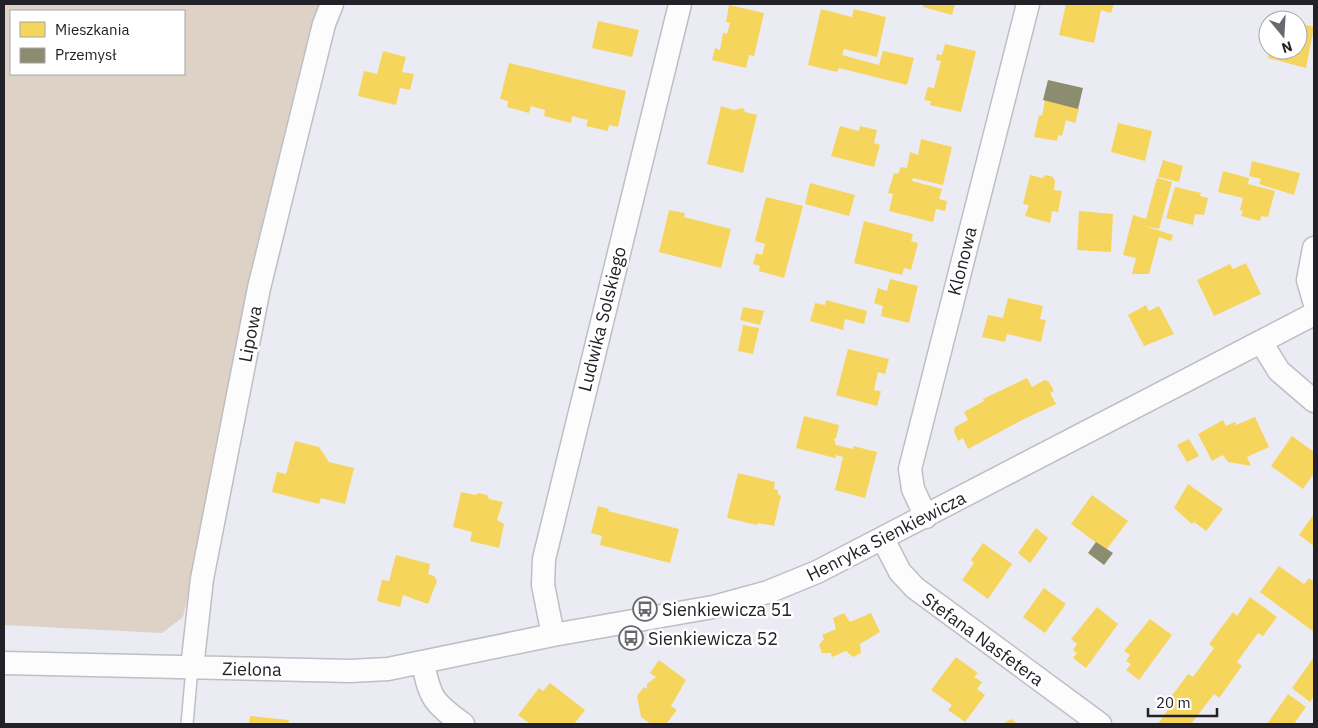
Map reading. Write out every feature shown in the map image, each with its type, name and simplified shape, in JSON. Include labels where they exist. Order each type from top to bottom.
[{"type":"street","name":"Lipowa","points":[[192,668],[202,579],[259,288],[324,24],[332,4]]},
{"type":"street","name":"Ludwika Solskiego","points":[[553,636],[545,600],[544,559],[680,4]]},
{"type":"street","name":"Klonowa","points":[[926,517],[913,489],[910,469],[1028,4]]},
{"type":"street","points":[[1314,248],[1308,280],[1314,301]]},
{"type":"street","name":"Henryka Sienkiewicza","points":[[423,663],[744,600],[794,583],[926,517],[1314,314]]},
{"type":"street","points":[[1262,342],[1279,371],[1314,401]]},
{"type":"street","name":"Stefana Nasfetera","points":[[883,539],[900,572],[915,588],[1100,724]]},
{"type":"street","name":"Zielona","points":[[4,663],[350,671],[388,669],[423,663]]},
{"type":"street","points":[[423,663],[431,697],[444,711],[463,724]]},
{"type":"lane","points":[[187,724],[192,668]]},
{"type":"shaded area","points":[[4,4],[328,4],[183,617],[162,633],[4,625]]},
{"type":"building: Mieszkania","points":[[923,4],[955,4],[952,15],[923,7]]},
{"type":"building: Mieszkania","points":[[1066,4],[1114,4],[1111,13],[1101,10],[1094,43],[1059,35]]},
{"type":"building: Mieszkania","points":[[729,5],[764,13],[754,56],[749,55],[746,68],[712,60],[715,48],[720,50],[723,33],[727,34],[730,23],[726,22]]},
{"type":"building: Mieszkania","points":[[821,9],[852,17],[854,9],[886,17],[877,57],[844,49],[842,55],[879,65],[883,51],[914,58],[907,85],[839,68],[837,72],[808,65]]},
{"type":"building: Mieszkania","points":[[598,21],[639,30],[632,57],[592,48]]},
{"type":"building: Mieszkania","points":[[1308,26],[1314,27],[1308,58]]},
{"type":"building: Mieszkania","points":[[945,44],[976,51],[961,112],[930,105],[931,101],[924,100],[928,87],[934,88],[941,61],[936,60],[937,54],[942,55]]},
{"type":"building: Mieszkania","points":[[383,51],[406,57],[402,72],[414,74],[410,90],[400,88],[396,105],[358,96],[364,71],[377,74]]},
{"type":"building: Mieszkania","points":[[1276,60],[1308,60],[1306,68]]},
{"type":"building: Mieszkania","points":[[509,63],[626,91],[618,127],[609,125],[608,131],[586,126],[588,120],[572,116],[571,123],[544,116],[545,110],[531,106],[529,113],[507,107],[508,101],[500,99]]},
{"type":"building: Mieszkania","points":[[1045,100],[1079,109],[1075,123],[1066,120],[1062,136],[1058,135],[1057,141],[1034,137],[1039,115],[1042,116]]},
{"type":"building: Mieszkania","points":[[721,106],[734,110],[743,108],[745,112],[757,115],[743,173],[707,164]]},
{"type":"building: Mieszkania","points":[[1118,123],[1152,131],[1145,161],[1111,152]]},
{"type":"building: Mieszkania","points":[[840,126],[859,131],[860,126],[877,130],[874,143],[880,145],[874,167],[831,156]]},
{"type":"building: Mieszkania","points":[[921,139],[952,147],[943,185],[913,178],[912,181],[942,189],[939,199],[947,201],[945,211],[936,209],[933,222],[889,211],[893,194],[888,193],[894,173],[898,174],[901,167],[907,168],[910,152],[918,155]]},
{"type":"building: Mieszkania","points":[[1163,160],[1183,166],[1179,182],[1158,177]]},
{"type":"building: Mieszkania","points":[[1252,161],[1300,173],[1294,195],[1259,184],[1261,179],[1249,176]]},
{"type":"building: Mieszkania","points":[[1223,171],[1249,178],[1248,184],[1275,191],[1268,217],[1261,216],[1260,221],[1241,216],[1243,211],[1240,210],[1243,198],[1218,192]]},
{"type":"building: Mieszkania","points":[[1030,175],[1042,178],[1046,175],[1053,177],[1055,181],[1054,190],[1062,191],[1058,212],[1052,211],[1050,223],[1025,216],[1029,205],[1023,204]]},
{"type":"building: Mieszkania","points":[[1157,178],[1172,182],[1159,229],[1144,226],[1173,235],[1171,241],[1159,237],[1149,274],[1132,274],[1136,258],[1123,255],[1133,215],[1146,219]]},
{"type":"building: Mieszkania","points":[[810,183],[855,195],[849,216],[805,204]]},
{"type":"building: Mieszkania","points":[[1175,187],[1201,193],[1200,196],[1208,198],[1204,215],[1195,214],[1193,225],[1166,218]]},
{"type":"building: Mieszkania","points":[[766,197],[803,206],[784,278],[759,271],[760,266],[753,264],[756,253],[762,255],[765,244],[755,241]]},
{"type":"building: Mieszkania","points":[[669,210],[685,213],[684,217],[731,229],[721,268],[659,252]]},
{"type":"building: Mieszkania","points":[[1079,211],[1113,214],[1111,252],[1077,250]]},
{"type":"building: Mieszkania","points":[[864,221],[913,234],[911,241],[918,243],[911,270],[904,268],[902,275],[854,263]]},
{"type":"building: Mieszkania","points":[[1246,263],[1261,294],[1214,316],[1197,280],[1230,264],[1233,269]]},
{"type":"building: Mieszkania","points":[[890,279],[918,286],[909,323],[881,316],[883,306],[874,303],[878,288],[887,291]]},
{"type":"building: Mieszkania","points":[[1008,298],[1043,306],[1040,319],[1046,320],[1041,342],[1007,334],[1005,342],[982,337],[988,315],[1003,318]]},
{"type":"building: Mieszkania","points":[[826,300],[867,311],[864,324],[845,319],[843,330],[810,321],[815,303],[825,305]]},
{"type":"building: Mieszkania","points":[[1146,305],[1149,311],[1159,306],[1174,334],[1144,346],[1128,315]]},
{"type":"building: Mieszkania","points":[[743,307],[764,311],[760,325],[740,320]]},
{"type":"building: Mieszkania","points":[[743,325],[759,328],[753,354],[738,351]]},
{"type":"building: Mieszkania","points":[[848,349],[889,359],[885,374],[878,372],[874,390],[881,391],[877,406],[836,395]]},
{"type":"building: Mieszkania","points":[[1027,378],[1032,387],[1045,380],[1049,382],[1054,391],[1050,393],[1056,404],[968,449],[963,438],[958,441],[954,431],[955,427],[968,420],[964,412],[984,401],[983,399]]},
{"type":"building: Mieszkania","points":[[804,416],[839,425],[836,438],[834,439],[836,445],[853,449],[853,446],[877,452],[865,498],[835,490],[843,457],[836,455],[835,458],[796,448]]},
{"type":"building: Mieszkania","points":[[1255,417],[1269,447],[1247,457],[1251,466],[1228,462],[1223,455],[1212,461],[1198,434],[1223,420],[1226,426],[1235,422],[1236,425]]},
{"type":"building: Mieszkania","points":[[1292,436],[1314,452],[1314,473],[1303,489],[1271,466]]},
{"type":"building: Mieszkania","points":[[1189,439],[1199,456],[1187,462],[1177,445]]},
{"type":"building: Mieszkania","points":[[295,441],[319,447],[329,462],[354,468],[345,504],[321,498],[319,504],[272,492],[277,472],[286,474]]},
{"type":"building: Mieszkania","points":[[738,473],[775,482],[774,489],[778,490],[778,494],[781,496],[774,526],[758,523],[757,525],[727,518]]},
{"type":"building: Mieszkania","points":[[1188,484],[1223,509],[1206,531],[1194,522],[1192,524],[1174,508]]},
{"type":"building: Mieszkania","points":[[461,492],[475,495],[479,493],[487,495],[489,499],[503,502],[497,520],[504,524],[499,548],[470,541],[472,532],[453,527]]},
{"type":"building: Mieszkania","points":[[1092,495],[1128,521],[1106,550],[1071,524]]},
{"type":"building: Mieszkania","points":[[598,506],[609,509],[608,511],[679,529],[670,563],[600,545],[602,536],[591,533]]},
{"type":"building: Mieszkania","points":[[1314,514],[1314,546],[1299,535]]},
{"type":"building: Mieszkania","points":[[1036,528],[1048,538],[1030,563],[1018,553]]},
{"type":"building: Mieszkania","points":[[983,543],[1012,564],[988,599],[962,580],[974,563],[971,560]]},
{"type":"building: Mieszkania","points":[[396,555],[430,564],[428,574],[434,576],[437,581],[428,604],[403,595],[400,607],[377,601],[382,580],[389,581]]},
{"type":"building: Mieszkania","points":[[1279,566],[1304,584],[1309,578],[1314,582],[1314,632],[1260,592]]},
{"type":"building: Mieszkania","points":[[1044,588],[1066,604],[1045,633],[1023,617]]},
{"type":"building: Mieszkania","points":[[1250,597],[1277,617],[1263,636],[1258,633],[1237,662],[1242,666],[1219,698],[1214,694],[1191,724],[1158,724],[1169,708],[1165,705],[1188,674],[1193,677],[1214,648],[1209,644],[1233,612],[1237,616]]},
{"type":"building: Mieszkania","points":[[1097,607],[1118,624],[1086,668],[1073,658],[1077,653],[1073,650],[1077,644],[1071,639]]},
{"type":"building: Mieszkania","points":[[844,613],[850,622],[871,613],[880,632],[860,644],[861,653],[853,657],[846,651],[832,657],[831,653],[822,653],[819,645],[824,639],[822,635],[836,629],[833,618]]},
{"type":"building: Mieszkania","points":[[1150,619],[1172,635],[1139,680],[1126,670],[1131,664],[1126,661],[1130,655],[1124,651]]},
{"type":"building: Mieszkania","points":[[956,657],[978,673],[974,677],[982,682],[977,689],[985,695],[965,722],[948,710],[952,705],[931,690]]},
{"type":"building: Mieszkania","points":[[1314,657],[1314,696],[1310,702],[1292,688]]},
{"type":"building: Mieszkania","points":[[659,660],[686,680],[671,706],[677,710],[666,724],[651,724],[641,717],[637,696],[644,687],[647,689],[647,684],[656,677],[650,673]]},
{"type":"building: Mieszkania","points":[[550,683],[585,710],[574,724],[530,724],[518,715],[539,688],[543,691]]},
{"type":"building: Mieszkania","points":[[1288,694],[1306,707],[1294,724],[1267,724]]},
{"type":"building: Mieszkania","points":[[250,716],[289,720],[288,724],[249,724]]},
{"type":"building: Mieszkania","points":[[1011,719],[1018,724],[1003,724]]},
{"type":"building: Przemysł","points":[[1048,80],[1083,88],[1078,109],[1043,100]]},
{"type":"building: Przemysł","points":[[1096,542],[1113,553],[1104,565],[1088,553]]},
{"type":"place","name":"Sienkiewicza 51","points":[[645,609]]},
{"type":"place","name":"Sienkiewicza 52","points":[[631,638]]}]
